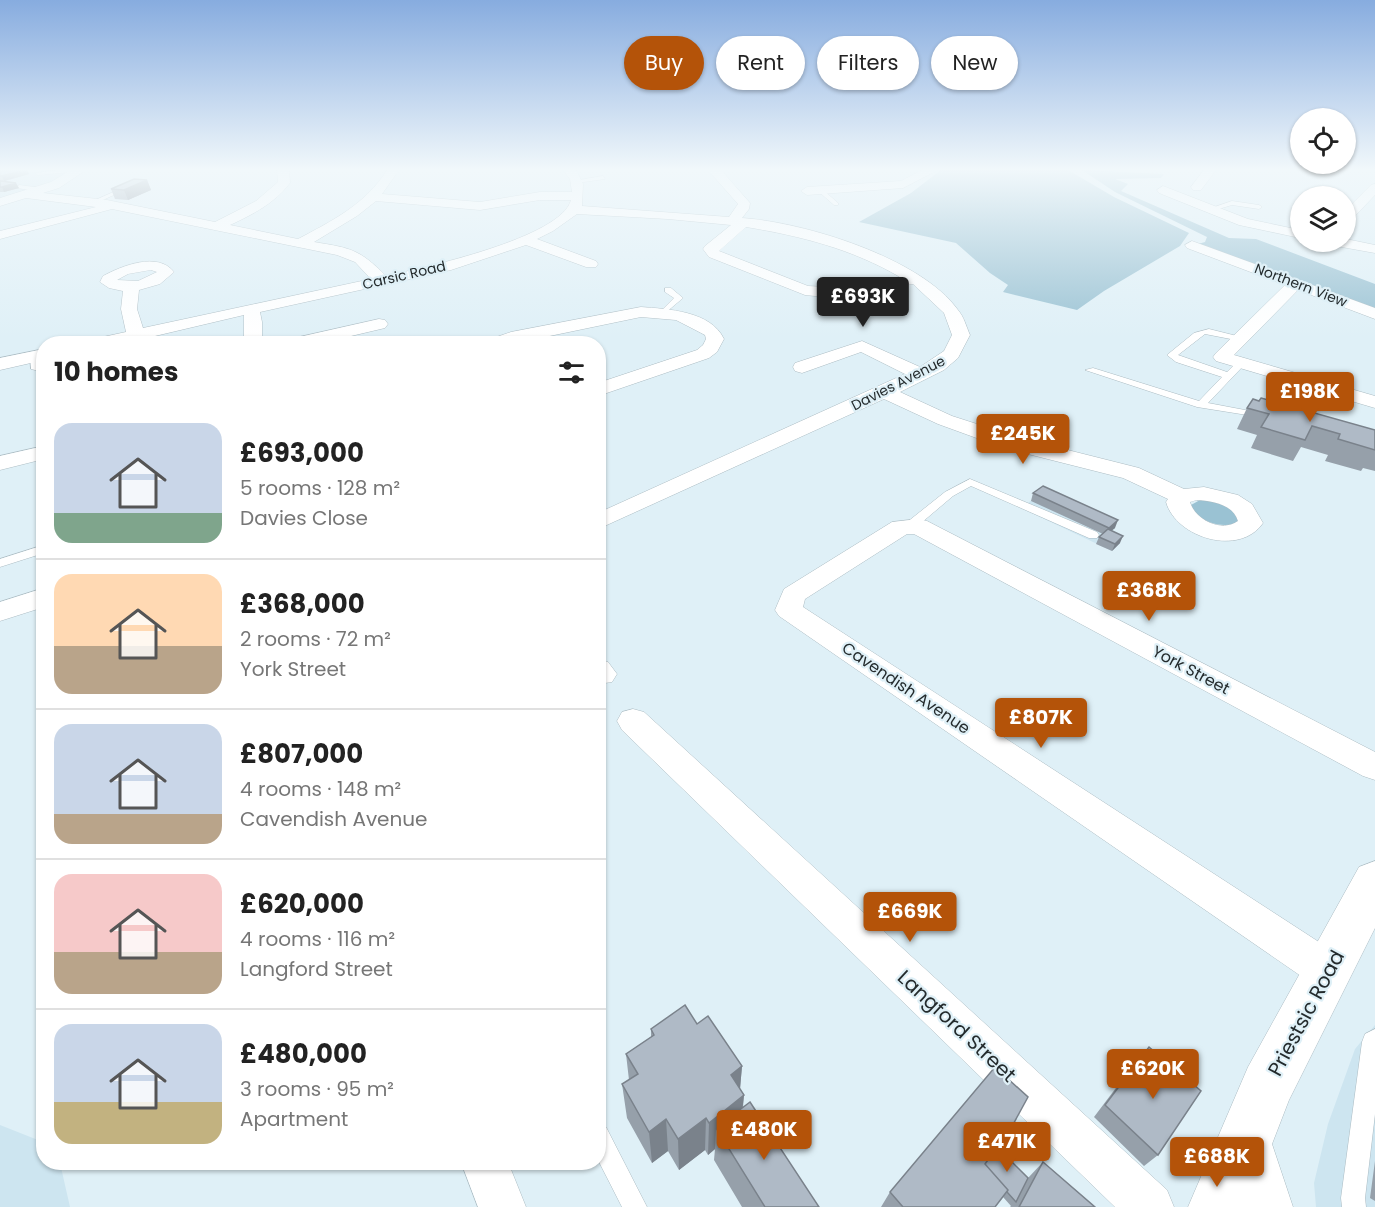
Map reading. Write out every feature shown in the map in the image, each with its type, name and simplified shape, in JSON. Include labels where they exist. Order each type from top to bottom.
[{"type":"main road","name":"Priestsic Road","points":[[1218,1207],[1267,1086],[1373,892]]},
{"type":"main road","points":[[1244,1146],[1263,1207]]},
{"type":"street","points":[[0,235],[35,226]]},
{"type":"street","points":[[218,226],[341,251],[360,259],[381,280]]},
{"type":"street","points":[[300,244],[332,226]]},
{"type":"street","name":"Carsic Road","points":[[131,336],[476,258],[526,240],[539,226]]},
{"type":"street","points":[[733,226],[710,249],[714,254],[805,290],[825,292],[917,279]]},
{"type":"street","name":"Davies Avenue","points":[[606,518],[884,392],[937,366],[952,354],[961,335],[952,312],[917,279],[869,255],[807,234],[767,226]]},
{"type":"street","points":[[1264,226],[1290,232]]},
{"type":"street","points":[[526,240],[591,264]]},
{"type":"street","name":"Northern View","points":[[1192,245],[1375,314]]},
{"type":"street","points":[[1356,246],[1375,249]]},
{"type":"street","points":[[1296,283],[1222,357],[1235,369],[1375,402]]},
{"type":"street","points":[[131,286],[129,309],[136,335]]},
{"type":"street","points":[[251,308],[254,322],[253,336]]},
{"type":"street","points":[[516,336],[641,312],[664,312],[689,318],[712,332],[715,339],[711,348],[703,354],[606,387]]},
{"type":"street","points":[[327,336],[379,324]]},
{"type":"street","points":[[802,367],[862,346],[919,375]]},
{"type":"street","points":[[0,364],[36,360]]},
{"type":"street","points":[[884,392],[945,420],[1000,439],[1131,473],[1182,497]]},
{"type":"street","points":[[0,463],[36,454]]},
{"type":"street","name":"York Street","points":[[910,526],[918,526],[1375,766]]},
{"type":"street","name":"Cavendish Avenue","points":[[910,526],[901,527],[793,595],[789,610],[1328,971]]},
{"type":"street","points":[[0,612],[36,600]]},
{"type":"street","name":"Langford Street","points":[[633,721],[1150,1207]]},
{"type":"street","points":[[487,1170],[502,1207]]},
{"type":"lane","points":[[664,312],[679,298],[668,290]]},
{"type":"lane","points":[[1235,369],[1179,360],[1172,355],[1201,331],[1210,330],[1241,338]]},
{"type":"lane","points":[[1202,405],[1235,369]]},
{"type":"lane","points":[[1090,370],[1202,405],[1268,418]]},
{"type":"lane","points":[[910,526],[949,494],[970,482],[1094,536]]},
{"type":"lane","points":[[0,563],[36,552]]},
{"type":"lane","points":[[1355,1207],[1353,1198],[1358,1154],[1375,1040]]},
{"type":"lane","points":[[606,1151],[635,1207]]},
{"type":"shaded area","points":[[879,226],[1175,226],[1189,233],[1180,246],[1104,291],[1077,310],[1003,292],[1008,285],[990,273],[956,243]]},
{"type":"shaded area","points":[[1185,226],[1202,226],[1229,238],[1256,239],[1375,284],[1375,311],[1198,244],[1205,242],[1207,237]]},
{"type":"shaded area","points":[[1040,494],[1115,528],[1105,537],[1120,543],[1112,551],[1021,508]]},
{"type":"shaded area","points":[[1200,500],[1222,502],[1241,518],[1236,524],[1230,525],[1208,522],[1193,513],[1191,505]]},
{"type":"shaded area","points":[[1375,1025],[1375,1207],[1316,1207],[1314,1183],[1328,1124],[1355,1049]]},
{"type":"shaded area","points":[[0,1125],[36,1139],[36,1170],[62,1170],[70,1207],[0,1207]]},
{"type":"building","points":[[1261,398],[1375,430],[1375,450],[1338,439],[1340,434],[1312,426],[1305,440],[1261,427],[1269,414],[1247,408],[1253,399],[1259,401]]},
{"type":"building","points":[[1043,486],[1118,520],[1109,528],[1033,493]]},
{"type":"building","points":[[1108,529],[1123,536],[1115,544],[1099,537]]},
{"type":"building","points":[[685,1005],[697,1024],[708,1016],[742,1066],[731,1075],[744,1095],[709,1123],[706,1118],[678,1139],[666,1119],[649,1132],[622,1084],[638,1074],[626,1054],[654,1035],[651,1029]]},
{"type":"building","points":[[1149,1047],[1201,1091],[1158,1155],[1105,1105]]},
{"type":"building","points":[[995,1067],[1028,1097],[1010,1130],[985,1164],[1008,1190],[995,1207],[903,1207],[890,1192]]},
{"type":"building","points":[[750,1102],[819,1207],[765,1207],[716,1128]]},
{"type":"building","points":[[997,1147],[1028,1178],[1016,1202],[985,1164]]},
{"type":"building","points":[[1043,1162],[1095,1207],[1019,1207]]}]
